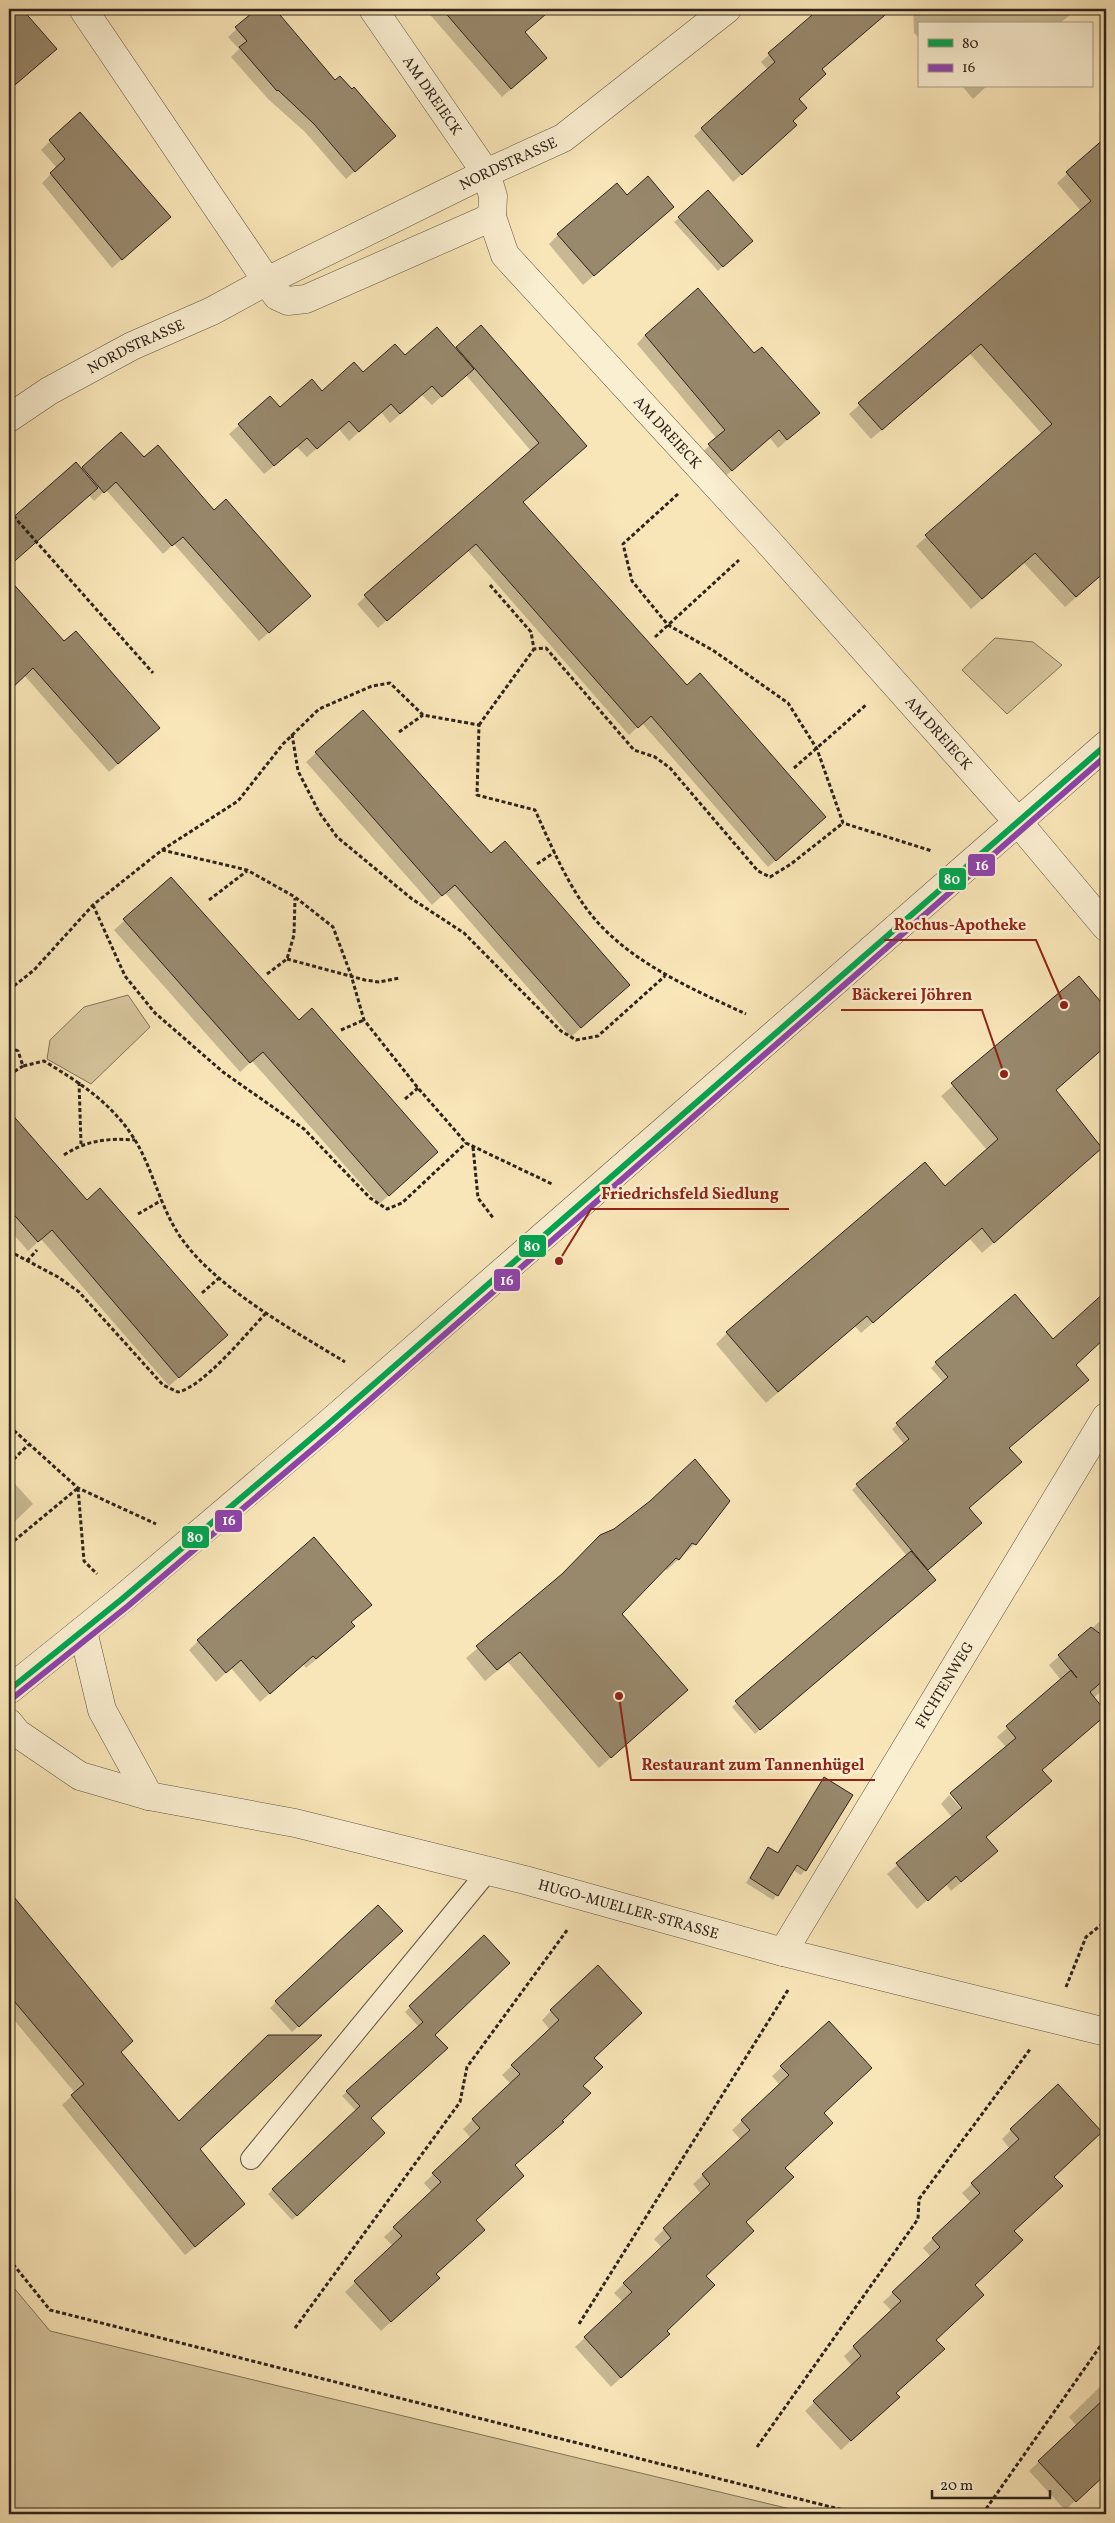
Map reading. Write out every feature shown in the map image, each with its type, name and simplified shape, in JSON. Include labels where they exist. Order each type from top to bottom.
[{"type":"street","points":[[83,9],[277,296],[288,301],[306,299],[492,217]]},
{"type":"street","name":"AM DREIECK","points":[[374,9],[486,173],[493,196],[492,217],[505,255],[592,352],[764,537],[1018,822],[1106,927]]},
{"type":"street","name":"NORDSTRASSE","points":[[9,418],[49,391],[132,346],[212,312],[267,281],[486,173],[563,138],[728,9]]},
{"type":"street","points":[[9,1690],[122,1599],[377,1381],[1106,745]]},
{"type":"street","name":"FICHTENWEG","points":[[796,1955],[1106,1417]]},
{"type":"street","points":[[83,1631],[102,1710],[149,1796]]},
{"type":"street","name":"HUGO-MUELLER-STRASSE","points":[[9,1723],[17,1734],[80,1776],[149,1796],[295,1822],[590,1898],[796,1955],[1106,2032]]},
{"type":"lane","points":[[251,2159],[488,1871]]},
{"type":"path","points":[[704,471],[622,544],[632,581],[668,626],[714,651],[788,703],[817,748],[842,823]]},
{"type":"path","points":[[9,511],[153,673]]},
{"type":"path","points":[[655,637],[764,537]]},
{"type":"path","points":[[490,585],[531,632],[534,649],[479,726],[477,795],[535,810],[555,852],[586,908],[606,931],[665,976],[779,1030]]},
{"type":"path","points":[[534,649],[546,648],[634,750],[655,757],[670,768],[758,870],[770,877],[791,864],[842,823]]},
{"type":"path","points":[[794,768],[893,682]]},
{"type":"path","points":[[9,990],[34,970],[93,906],[162,850],[238,801],[292,734],[319,709],[372,686],[390,684],[422,715],[479,726]]},
{"type":"path","points":[[398,732],[422,715]]},
{"type":"path","points":[[292,734],[298,771],[319,812],[337,838],[412,899],[464,933],[561,1031],[576,1040],[598,1036],[665,976]]},
{"type":"path","points":[[842,823],[970,864]]},
{"type":"path","points":[[162,850],[247,870],[295,897],[333,927],[351,975],[364,1020],[418,1088],[466,1143],[585,1200]]},
{"type":"path","points":[[537,864],[555,852]]},
{"type":"path","points":[[209,900],[247,870]]},
{"type":"path","points":[[267,974],[287,959],[294,935],[295,897]]},
{"type":"path","points":[[93,906],[125,976],[155,1013],[223,1072],[304,1130],[370,1198],[387,1209],[402,1203],[466,1143]]},
{"type":"path","points":[[287,959],[379,982],[399,978]]},
{"type":"path","points":[[341,1030],[364,1020]]},
{"type":"path","points":[[9,1047],[18,1051],[23,1066]]},
{"type":"path","points":[[9,1075],[23,1066],[44,1061],[79,1082],[113,1111],[135,1140],[176,1230],[219,1278],[266,1313],[377,1381]]},
{"type":"path","points":[[79,1082],[81,1144]]},
{"type":"path","points":[[405,1099],[418,1088]]},
{"type":"path","points":[[64,1155],[81,1144],[112,1138],[135,1140]]},
{"type":"path","points":[[473,1147],[478,1198],[494,1219]]},
{"type":"path","points":[[138,1214],[162,1200]]},
{"type":"path","points":[[27,1261],[37,1250]]},
{"type":"path","points":[[9,1251],[58,1277],[79,1292],[163,1386],[178,1392],[193,1386],[228,1354],[266,1313]]},
{"type":"path","points":[[202,1293],[219,1278]]},
{"type":"path","points":[[9,1426],[78,1488],[191,1539]]},
{"type":"path","points":[[9,1464],[28,1445]]},
{"type":"path","points":[[9,1545],[78,1488]]},
{"type":"path","points":[[78,1488],[84,1561],[122,1599]]},
{"type":"path","points":[[295,2328],[460,2102],[467,2067],[590,1898]]},
{"type":"path","points":[[757,2447],[918,2219],[920,2199],[1054,2018],[1086,1937],[1106,1921]]},
{"type":"path","points":[[579,2324],[796,1955]]},
{"type":"path","points":[[9,2259],[50,2310],[859,2514]]},
{"type":"path","points":[[986,2509],[1106,2338]]},
{"type":"shaded area","points":[[995,638],[1033,642],[1062,665],[1007,714],[962,670]]},
{"type":"shaded area","points":[[128,995],[150,1027],[91,1084],[47,1059],[50,1040],[84,1007]]},
{"type":"shaded area","points":[[9,2282],[50,2331],[811,2514],[9,2514]]},
{"type":"building","points":[[9,9],[22,9],[57,49],[9,90]]},
{"type":"building","points":[[257,9],[275,9],[335,80],[340,76],[352,89],[354,87],[396,136],[355,172],[314,124],[277,91],[239,47],[247,41],[235,27]]},
{"type":"building","points":[[442,9],[552,9],[525,32],[547,58],[511,89]]},
{"type":"building","points":[[819,9],[892,9],[822,69],[826,74],[799,99],[807,108],[793,121],[797,125],[742,175],[701,128],[775,62],[768,53]]},
{"type":"building","points":[[80,112],[171,217],[122,260],[50,173],[65,159],[49,140]]},
{"type":"building","points":[[1106,137],[1106,571],[1076,597],[1035,553],[982,599],[925,535],[1052,424],[981,344],[882,430],[858,403],[1091,201],[1066,172]]},
{"type":"building","points":[[648,176],[674,207],[594,276],[557,234],[617,183],[627,195]]},
{"type":"building","points":[[708,190],[753,241],[723,267],[678,217]]},
{"type":"building","points":[[698,288],[754,353],[762,347],[820,413],[787,440],[779,430],[732,471],[708,444],[725,430],[645,335]]},
{"type":"building","points":[[481,325],[587,446],[523,502],[687,685],[700,673],[826,817],[776,861],[651,716],[638,728],[476,544],[387,621],[364,595],[539,443],[456,347]]},
{"type":"building","points":[[437,327],[474,369],[442,397],[432,386],[400,414],[391,404],[359,432],[349,421],[317,449],[307,438],[274,466],[238,424],[270,396],[280,407],[312,379],[322,391],[354,362],[363,372],[395,344],[405,355]]},
{"type":"building","points":[[121,432],[144,457],[158,445],[214,510],[226,499],[311,596],[269,633],[183,537],[172,546],[116,482],[104,493],[82,467]]},
{"type":"building","points":[[76,462],[98,488],[9,566],[9,521]]},
{"type":"building","points":[[9,579],[64,641],[76,631],[160,728],[118,764],[33,668],[9,691]]},
{"type":"building","points":[[363,710],[491,853],[505,841],[630,985],[581,1028],[455,885],[442,896],[315,752]]},
{"type":"building","points":[[171,877],[299,1020],[312,1008],[438,1152],[389,1196],[263,1052],[250,1063],[123,919]]},
{"type":"building","points":[[1079,976],[1106,1008],[1106,1046],[1056,1090],[1102,1148],[994,1243],[982,1228],[873,1323],[867,1316],[778,1392],[726,1332],[925,1162],[945,1186],[998,1139],[951,1083]]},
{"type":"building","points":[[9,1111],[87,1200],[100,1188],[228,1335],[179,1378],[52,1230],[38,1242],[9,1209]]},
{"type":"building","points":[[1106,1291],[1106,1337],[1076,1365],[1089,1380],[1009,1448],[1022,1462],[969,1508],[982,1523],[928,1570],[856,1484],[909,1439],[896,1423],[948,1377],[935,1362],[1015,1294],[1053,1339]]},
{"type":"building","points":[[695,1459],[730,1501],[696,1545],[692,1543],[679,1560],[676,1558],[622,1614],[688,1690],[611,1758],[520,1652],[497,1670],[476,1646],[562,1574],[600,1535],[614,1529],[650,1501]]},
{"type":"building","points":[[314,1537],[372,1605],[351,1622],[355,1626],[316,1659],[313,1656],[270,1694],[241,1660],[226,1673],[197,1640]]},
{"type":"building","points":[[911,1551],[936,1580],[760,1730],[735,1701]]},
{"type":"building","points":[[1091,1627],[1106,1638],[1106,1678],[1090,1692],[1106,1712],[1106,1715],[1042,1770],[1052,1781],[986,1837],[998,1851],[961,1882],[956,1876],[928,1901],[896,1863],[962,1808],[950,1793],[1016,1738],[1006,1726],[1071,1670],[1058,1655]]},
{"type":"building","points":[[824,1777],[853,1795],[806,1871],[797,1865],[778,1896],[750,1878],[768,1847],[778,1853]]},
{"type":"building","points":[[9,1891],[133,2041],[121,2052],[179,2121],[268,2035],[322,2035],[200,2149],[245,2204],[195,2247],[71,2095],[84,2084],[9,1995]]},
{"type":"building","points":[[378,1905],[403,1931],[299,2027],[275,2001]]},
{"type":"building","points":[[484,1935],[510,1963],[435,2035],[448,2048],[371,2118],[385,2133],[297,2216],[272,2189],[360,2106],[346,2091],[423,2022],[409,2006]]},
{"type":"building","points":[[598,1965],[642,2013],[594,2058],[603,2067],[583,2086],[591,2093],[562,2121],[564,2122],[515,2165],[524,2176],[476,2220],[485,2230],[436,2274],[440,2278],[391,2322],[354,2281],[402,2236],[393,2227],[441,2182],[432,2173],[480,2128],[472,2119],[520,2074],[511,2065],[559,2020],[550,2010]]},
{"type":"building","points":[[829,2021],[872,2068],[824,2113],[833,2123],[785,2168],[794,2177],[746,2222],[754,2231],[706,2276],[715,2285],[667,2331],[670,2334],[621,2378],[584,2337],[632,2292],[623,2283],[671,2238],[663,2228],[710,2184],[702,2174],[750,2130],[741,2120],[789,2075],[780,2066]]},
{"type":"building","points":[[1058,2084],[1102,2132],[1054,2177],[1063,2186],[1014,2231],[1023,2240],[975,2285],[984,2295],[936,2340],[945,2349],[896,2393],[900,2397],[851,2441],[813,2401],[861,2356],[853,2346],[901,2301],[892,2292],[940,2247],[932,2238],[980,2193],[971,2183],[1019,2139],[1010,2129]]},
{"type":"building","points":[[1106,2397],[1106,2474],[1076,2502],[1038,2461]]},
{"type":"transit line","name":"80","points":[[9,1690],[122,1599],[327,1425],[1106,745]]},
{"type":"transit line","name":"16","points":[[14,1697],[128,1606],[333,1432],[1106,756]]},
{"type":"place","name":"Rochus-Apotheke","points":[[1064,1005]]},
{"type":"place","name":"Bäckerei Jöhren","points":[[1004,1074]]},
{"type":"place","name":"Friedrichsfeld Siedlung","points":[[559,1261]]},
{"type":"place","name":"Restaurant zum Tannenhügel","points":[[619,1696]]}]
